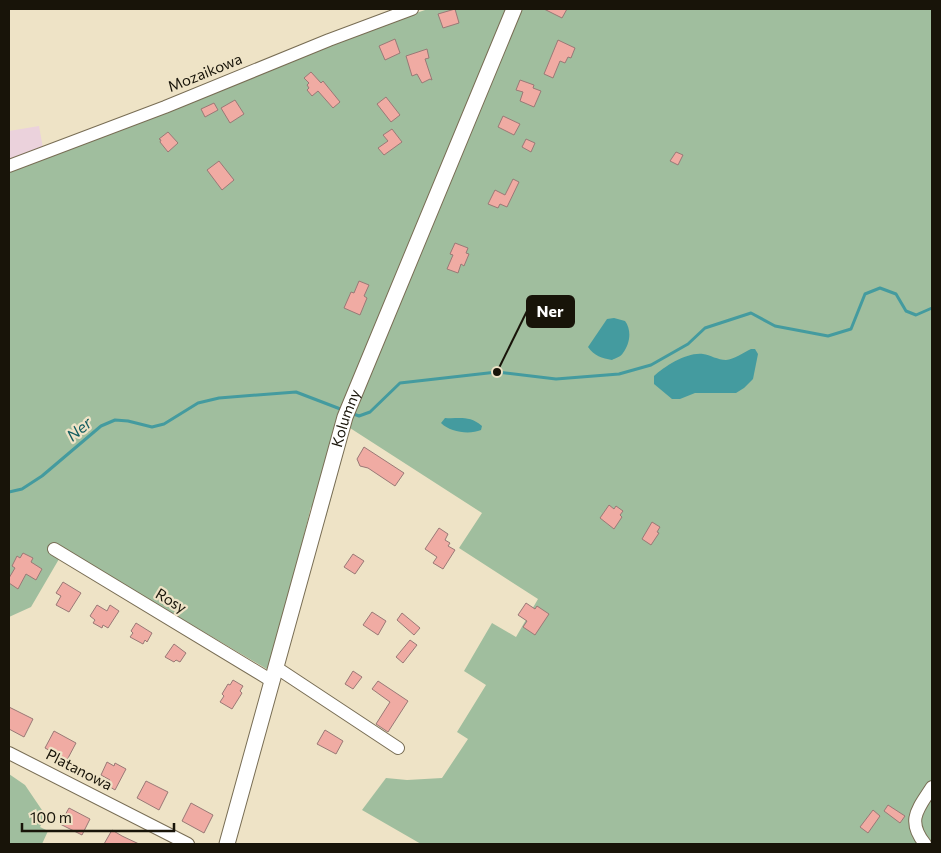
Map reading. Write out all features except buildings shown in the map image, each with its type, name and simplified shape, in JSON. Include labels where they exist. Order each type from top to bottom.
[{"type":"street","name":"Mozaikowa","points":[[9,166],[165,107],[329,40],[412,9]]},
{"type":"street","name":"Kolumny","points":[[227,844],[345,417],[514,9]]},
{"type":"street","name":"Rosy","points":[[54,549],[273,675],[280,670],[398,748]]},
{"type":"street","name":"Platanowa","points":[[9,752],[188,844]]},
{"type":"street","points":[[925,844],[919,837],[914,824],[916,812],[932,787]]},
{"type":"shaded area","points":[[39,126],[43,148],[9,161],[9,131]]},
{"type":"green space","points":[[428,9],[932,9],[932,844],[421,844],[362,810],[386,778],[407,780],[442,778],[468,739],[457,732],[486,685],[464,671],[492,623],[516,637],[538,599],[459,548],[482,513],[350,428],[326,517],[311,507],[270,671],[82,560],[59,559],[31,607],[9,617],[9,170],[375,27]]},
{"type":"green space","points":[[9,774],[25,785],[46,816],[40,827],[48,831],[42,844],[9,844]]},
{"type":"water","points":[[614,318],[625,321],[629,329],[629,337],[622,354],[612,360],[598,356],[588,347],[607,319]]},
{"type":"water","points":[[755,349],[758,354],[753,379],[736,393],[695,393],[680,399],[672,399],[654,384],[654,376],[683,357],[703,354],[726,360]]},
{"type":"water","points":[[445,418],[473,420],[482,426],[481,430],[465,432],[449,429],[441,423]]},
{"type":"waterway","name":"Ner","points":[[351,413],[359,416],[370,412],[400,383],[497,372],[556,379],[619,374],[651,365],[688,344],[705,328],[751,313],[775,326],[828,336],[851,329],[865,294],[880,288],[896,294],[906,311],[916,315],[932,308]]},
{"type":"waterway","name":"Ner","points":[[9,492],[22,489],[42,476],[101,426],[115,420],[152,427],[164,424],[198,403],[219,398],[296,392],[343,410]]},
{"type":"place","name":"Ner","points":[[497,372]]}]
